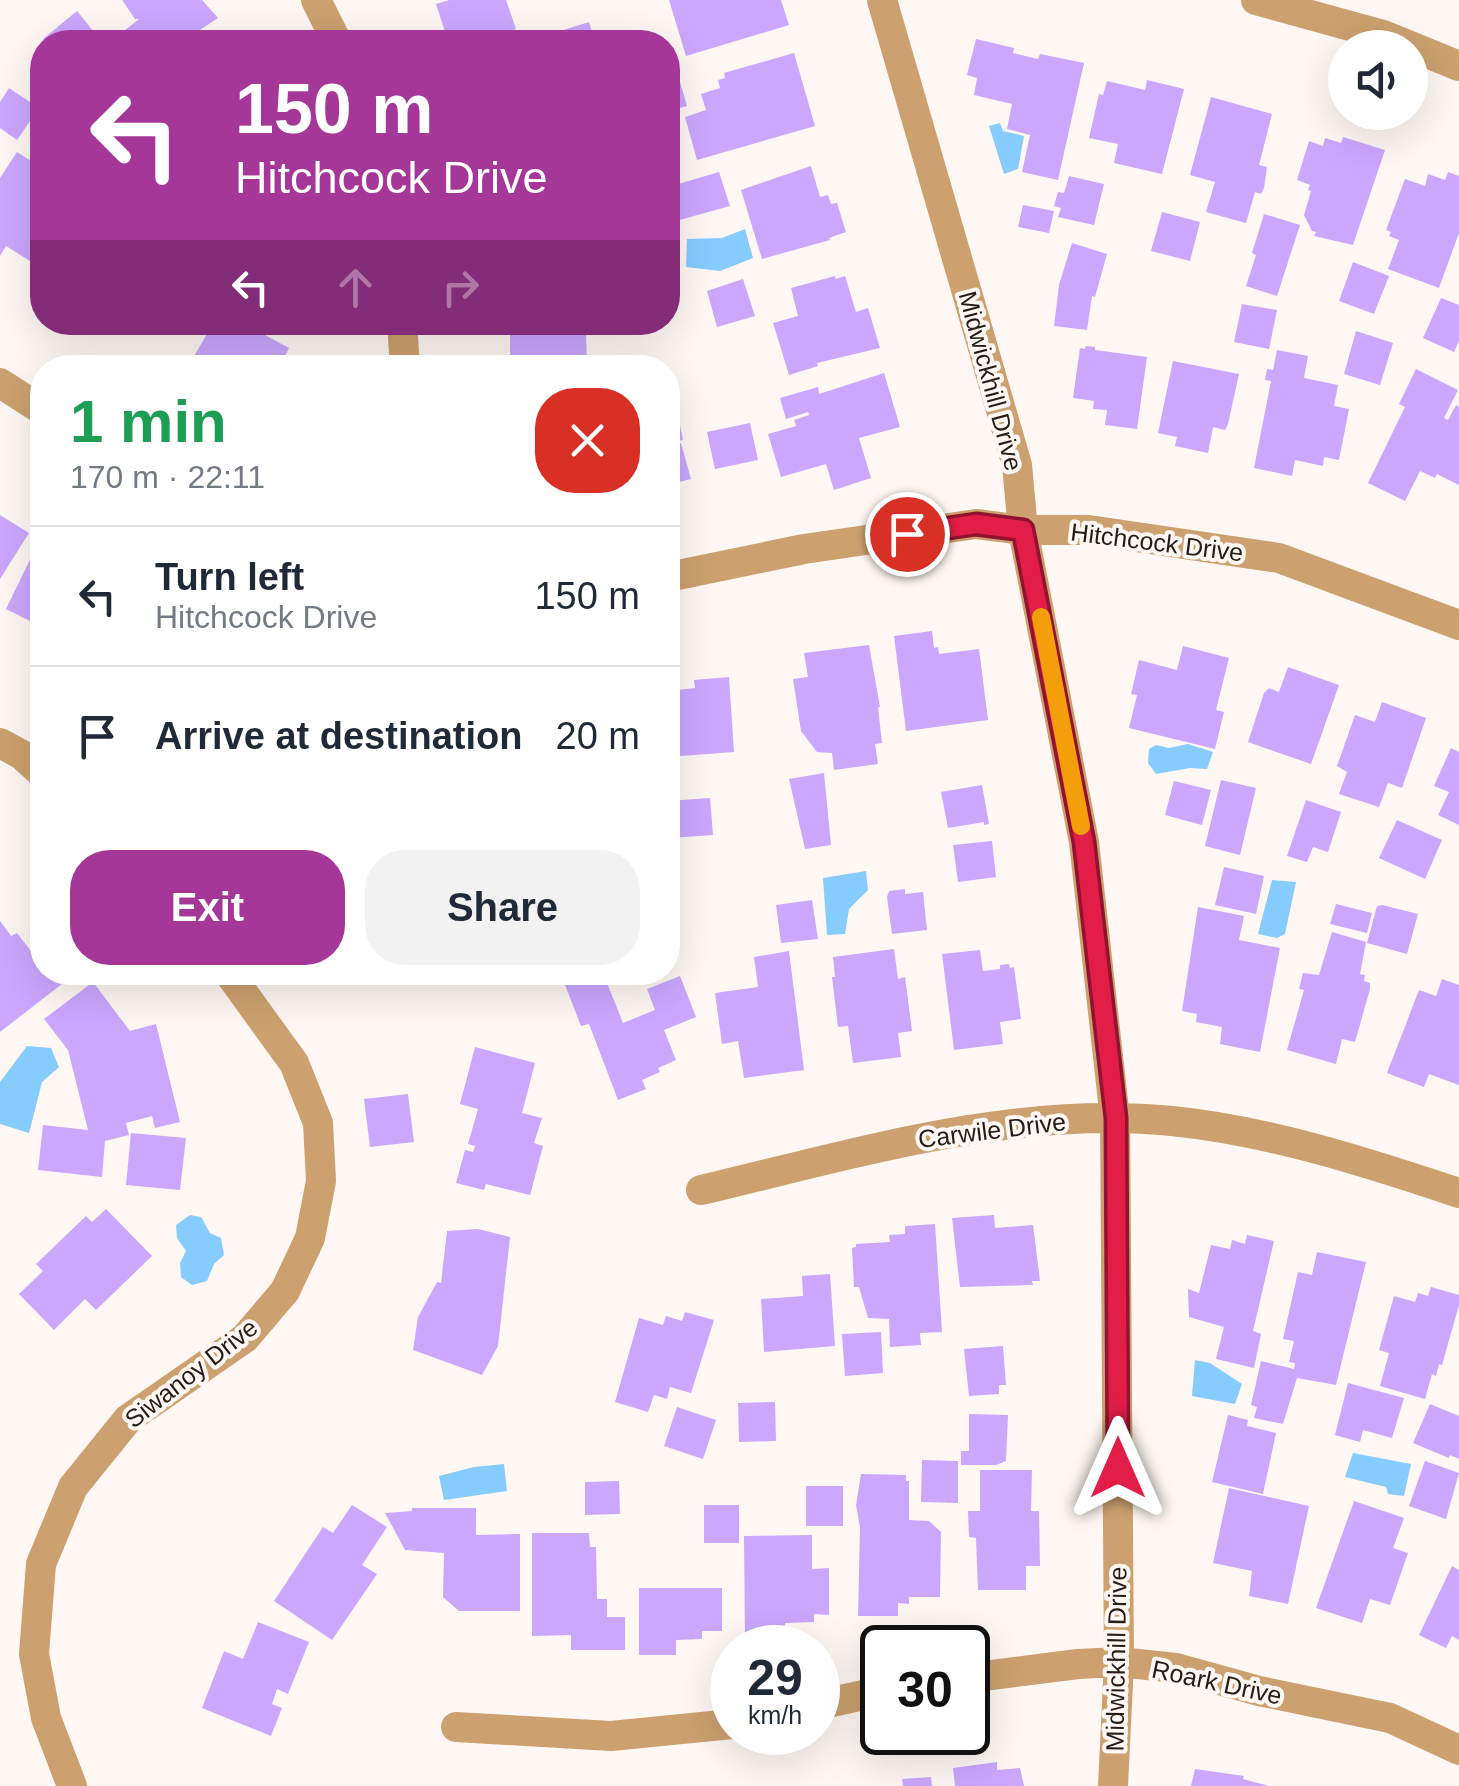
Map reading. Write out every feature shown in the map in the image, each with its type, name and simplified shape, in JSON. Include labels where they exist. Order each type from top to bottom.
[{"type":"street","points":[[316,0],[331,30]]},
{"type":"street","name":"Midwickhill Drive","points":[[882,0],[1017,466],[1023,530],[1084,842],[1116,1118],[1118,1662],[1113,1786]]},
{"type":"street","points":[[1256,0],[1382,35],[1459,66]]},
{"type":"street","points":[[0,383],[30,402]]},
{"type":"street","name":"Hitchcock Drive","points":[[680,575],[804,549],[976,524],[1023,530],[1089,530],[1279,558],[1459,624]]},
{"type":"street","points":[[0,743],[30,762]]},
{"type":"street","name":"Siwanoy Drive","points":[[72,1786],[46,1718],[34,1654],[41,1564],[72,1487],[128,1419],[246,1338],[285,1291],[310,1238],[322,1181],[318,1123],[294,1063],[237,985]]},
{"type":"street","name":"Carwile Drive","points":[[702,1190],[922,1138],[1050,1121],[1116,1118],[1176,1121],[1352,1158],[1459,1193]]},
{"type":"street","name":"Roark Drive","points":[[990,1675],[1118,1662],[1176,1668],[1259,1691],[1390,1718],[1459,1750]]},
{"type":"street","points":[[456,1727],[612,1736],[710,1726]]},
{"type":"water","points":[[1000,123],[1003,131],[1024,136],[1018,169],[1004,174],[989,126]]},
{"type":"water","points":[[745,229],[753,258],[720,271],[686,267],[687,239],[722,238]]},
{"type":"water","points":[[1188,744],[1213,752],[1207,769],[1156,774],[1148,763],[1149,749],[1156,745],[1169,748]]},
{"type":"water","points":[[866,871],[868,890],[849,909],[845,934],[827,935],[823,878]]},
{"type":"water","points":[[1272,880],[1296,882],[1285,934],[1277,938],[1258,934]]},
{"type":"water","points":[[27,1046],[51,1048],[59,1067],[42,1082],[29,1133],[0,1124],[0,1082]]},
{"type":"water","points":[[190,1215],[201,1217],[210,1233],[221,1238],[224,1255],[214,1264],[207,1281],[192,1285],[181,1277],[180,1263],[186,1251],[177,1238],[176,1225]]},
{"type":"water","points":[[1195,1360],[1210,1363],[1242,1384],[1235,1404],[1192,1396]]},
{"type":"water","points":[[1353,1453],[1411,1464],[1404,1496],[1388,1494],[1386,1487],[1345,1477]]},
{"type":"water","points":[[504,1464],[507,1491],[444,1500],[439,1476]]},
{"type":"building","points":[[122,0],[202,0],[218,18],[200,30],[125,30],[139,19]]},
{"type":"building","points":[[449,0],[506,0],[516,29],[444,30],[436,4]]},
{"type":"building","points":[[669,0],[781,0],[789,25],[686,56]]},
{"type":"building","points":[[77,11],[92,30],[54,30]]},
{"type":"building","points":[[589,22],[591,30],[564,30]]},
{"type":"building","points":[[976,39],[1014,48],[1013,53],[1038,59],[1040,54],[1084,63],[1058,180],[1022,172],[1030,135],[1007,129],[1012,104],[974,95],[977,78],[967,75]]},
{"type":"building","points":[[794,53],[815,126],[697,160],[685,117],[706,110],[701,94],[720,88],[718,80],[725,78],[724,73]]},
{"type":"building","points":[[1147,80],[1184,89],[1162,174],[1114,163],[1118,144],[1089,138],[1099,94],[1103,95],[1107,81],[1145,90]]},
{"type":"building","points":[[680,82],[687,106],[680,108]]},
{"type":"building","points":[[9,88],[30,102],[30,121],[17,140],[0,128],[0,102]]},
{"type":"building","points":[[1211,97],[1272,114],[1259,165],[1267,167],[1264,188],[1261,194],[1255,192],[1246,223],[1206,212],[1215,182],[1190,175]]},
{"type":"building","points":[[1343,137],[1385,150],[1353,245],[1314,236],[1316,232],[1304,215],[1310,185],[1297,180],[1309,141],[1323,146],[1325,138],[1341,143]]},
{"type":"building","points":[[17,152],[30,160],[30,261],[6,246],[0,256],[0,178]]},
{"type":"building","points":[[811,166],[820,197],[828,195],[831,204],[837,203],[846,232],[762,259],[741,190]]},
{"type":"building","points":[[719,172],[730,206],[680,220],[680,183]]},
{"type":"building","points":[[1448,172],[1459,176],[1459,233],[1439,288],[1388,269],[1399,240],[1386,230],[1405,179],[1425,186],[1428,174],[1445,180]]},
{"type":"building","points":[[1069,176],[1104,184],[1094,225],[1058,217],[1061,208],[1054,206],[1058,192],[1064,193]]},
{"type":"building","points":[[1023,205],[1054,211],[1049,233],[1018,227]]},
{"type":"building","points":[[1162,212],[1200,222],[1190,261],[1151,251]]},
{"type":"building","points":[[1264,214],[1300,225],[1277,296],[1246,286]]},
{"type":"building","points":[[1072,243],[1107,254],[1095,297],[1092,296],[1087,330],[1054,326],[1059,285]]},
{"type":"building","points":[[1353,262],[1389,276],[1374,314],[1339,301]]},
{"type":"building","points":[[845,276],[856,312],[868,308],[880,348],[817,363],[818,366],[789,375],[773,323],[798,316],[791,288]]},
{"type":"building","points":[[743,279],[755,316],[717,327],[707,291]]},
{"type":"building","points":[[1441,298],[1459,305],[1459,341],[1454,352],[1423,338]]},
{"type":"building","points":[[1242,304],[1277,310],[1269,349],[1234,342]]},
{"type":"building","points":[[1356,331],[1393,343],[1380,385],[1344,374]]},
{"type":"building","points":[[206,335],[265,335],[289,348],[286,355],[195,355]]},
{"type":"building","points":[[510,335],[586,335],[587,355],[510,355]]},
{"type":"building","points":[[1080,348],[1147,357],[1137,429],[1105,425],[1107,410],[1093,409],[1094,401],[1073,398]]},
{"type":"building","points":[[1277,350],[1308,356],[1304,378],[1338,385],[1334,406],[1349,409],[1339,460],[1324,457],[1323,466],[1295,460],[1292,476],[1254,468],[1271,381],[1265,380],[1267,369],[1273,370]]},
{"type":"building","points":[[1173,361],[1239,374],[1228,424],[1225,430],[1213,427],[1208,453],[1175,446],[1177,437],[1158,433]]},
{"type":"building","points":[[1416,369],[1458,390],[1444,418],[1448,420],[1456,405],[1459,407],[1459,485],[1420,471],[1405,501],[1368,483],[1405,407],[1399,404]]},
{"type":"building","points":[[884,373],[900,427],[859,438],[871,478],[834,490],[826,464],[781,477],[768,434],[796,426],[794,420],[809,415],[808,412],[786,419],[780,398],[818,387],[819,394]]},
{"type":"building","points":[[750,423],[758,460],[715,469],[707,432]]},
{"type":"building","points":[[680,443],[691,479],[680,482]]},
{"type":"building","points":[[0,515],[29,533],[0,579]]},
{"type":"building","points":[[30,560],[30,621],[6,609]]},
{"type":"building","points":[[932,631],[934,648],[938,647],[939,654],[979,649],[988,720],[906,731],[894,636]]},
{"type":"building","points":[[869,645],[880,707],[882,743],[875,744],[878,764],[834,770],[832,753],[817,752],[801,731],[793,679],[808,677],[804,653]]},
{"type":"building","points":[[1183,646],[1229,658],[1216,710],[1224,712],[1215,749],[1129,728],[1137,695],[1131,694],[1139,660],[1177,670]]},
{"type":"building","points":[[1288,667],[1339,685],[1311,764],[1248,742],[1264,693],[1269,688],[1279,692]]},
{"type":"building","points":[[729,677],[734,752],[680,756],[680,690],[695,688],[694,680]]},
{"type":"building","points":[[1382,702],[1426,718],[1402,788],[1388,783],[1379,807],[1339,794],[1347,772],[1337,766],[1355,715],[1375,722]]},
{"type":"building","points":[[1451,748],[1459,752],[1459,825],[1438,815],[1449,792],[1434,786]]},
{"type":"building","points":[[824,773],[831,845],[805,849],[789,779]]},
{"type":"building","points":[[1221,780],[1256,788],[1240,855],[1205,846]]},
{"type":"building","points":[[1174,781],[1211,790],[1202,825],[1165,815]]},
{"type":"building","points":[[982,785],[989,824],[948,828],[941,792]]},
{"type":"building","points":[[710,798],[713,835],[680,837],[680,800]]},
{"type":"building","points":[[1306,800],[1341,812],[1328,852],[1313,847],[1307,862],[1287,856]]},
{"type":"building","points":[[1397,820],[1442,840],[1425,879],[1379,858]]},
{"type":"building","points":[[992,841],[996,877],[958,882],[953,845]]},
{"type":"building","points":[[1224,867],[1264,876],[1256,914],[1215,905]]},
{"type":"building","points":[[905,889],[905,894],[923,892],[927,930],[892,934],[887,897],[889,891]]},
{"type":"building","points":[[812,900],[818,939],[781,943],[776,905]]},
{"type":"building","points":[[1336,904],[1372,913],[1367,933],[1330,924]]},
{"type":"building","points":[[1377,906],[1418,914],[1407,954],[1367,943]]},
{"type":"building","points":[[1198,907],[1244,916],[1239,940],[1280,948],[1260,1052],[1220,1044],[1222,1027],[1196,1022],[1197,1014],[1182,1011]]},
{"type":"building","points":[[0,921],[11,936],[17,933],[30,950],[30,985],[61,985],[0,1032]]},
{"type":"building","points":[[1332,932],[1366,942],[1360,974],[1370,983],[1355,1042],[1342,1039],[1336,1064],[1287,1050],[1304,990],[1299,989],[1303,973],[1319,975]]},
{"type":"building","points":[[894,949],[898,979],[905,977],[912,1031],[898,1033],[901,1057],[853,1063],[848,1026],[838,1027],[833,957]]},
{"type":"building","points":[[980,950],[983,971],[1000,969],[1000,965],[1014,967],[1021,1019],[1000,1022],[1003,1044],[954,1050],[942,954]]},
{"type":"building","points":[[789,951],[804,1070],[744,1078],[738,1041],[722,1044],[715,993],[758,987],[754,957]]},
{"type":"building","points":[[680,976],[696,1017],[664,1030],[676,1060],[642,1080],[646,1089],[618,1100],[589,1024],[581,1026],[565,985],[608,985],[623,1023],[655,1010],[647,989],[680,985]]},
{"type":"building","points":[[1442,979],[1459,985],[1459,1085],[1429,1074],[1424,1087],[1387,1073],[1419,990],[1436,996]]},
{"type":"building","points":[[89,985],[95,985],[130,1031],[156,1024],[180,1122],[155,1128],[152,1116],[126,1123],[129,1135],[105,1141],[102,1177],[38,1170],[43,1125],[88,1130],[68,1050],[44,1019]]},
{"type":"building","points":[[475,1047],[535,1063],[522,1113],[542,1118],[534,1143],[543,1146],[530,1195],[486,1184],[484,1190],[456,1183],[465,1150],[473,1152],[475,1146],[468,1144],[478,1109],[460,1104]]},
{"type":"building","points":[[408,1094],[414,1142],[370,1147],[364,1099]]},
{"type":"building","points":[[131,1133],[186,1138],[180,1190],[126,1185]]},
{"type":"building","points":[[106,1209],[152,1256],[96,1310],[85,1299],[54,1330],[19,1294],[43,1271],[36,1264],[86,1216],[92,1222]]},
{"type":"building","points":[[994,1215],[995,1228],[1033,1225],[1040,1281],[1032,1281],[1033,1285],[960,1287],[952,1218]]},
{"type":"building","points":[[935,1224],[942,1332],[920,1333],[921,1345],[890,1347],[889,1319],[868,1318],[859,1287],[854,1287],[852,1248],[856,1244],[890,1242],[889,1235],[905,1234],[905,1226]]},
{"type":"building","points":[[478,1229],[510,1237],[498,1346],[482,1375],[413,1350],[418,1317],[437,1282],[441,1283],[447,1231]]},
{"type":"building","points":[[1247,1235],[1274,1241],[1253,1331],[1261,1334],[1254,1368],[1216,1359],[1224,1327],[1189,1317],[1188,1289],[1199,1293],[1211,1245],[1230,1249],[1232,1240],[1245,1244]]},
{"type":"building","points":[[1317,1252],[1366,1262],[1336,1385],[1297,1378],[1283,1424],[1254,1418],[1257,1407],[1251,1405],[1261,1361],[1294,1369],[1295,1363],[1289,1362],[1294,1341],[1283,1339],[1298,1272],[1312,1275]]},
{"type":"building","points":[[830,1274],[835,1346],[764,1352],[761,1299],[803,1296],[802,1276]]},
{"type":"building","points":[[1431,1287],[1459,1295],[1459,1305],[1442,1365],[1439,1364],[1436,1376],[1432,1374],[1425,1399],[1380,1386],[1389,1353],[1379,1350],[1394,1296],[1415,1302],[1418,1293],[1428,1296]]},
{"type":"building","points":[[685,1312],[714,1320],[691,1393],[670,1387],[667,1399],[654,1395],[648,1412],[615,1402],[639,1318],[663,1325],[666,1316],[682,1321]]},
{"type":"building","points":[[881,1332],[883,1373],[845,1376],[842,1334]]},
{"type":"building","points":[[1003,1346],[1006,1385],[999,1385],[999,1394],[969,1396],[964,1349]]},
{"type":"building","points":[[1348,1383],[1404,1398],[1392,1438],[1363,1430],[1360,1442],[1335,1435]]},
{"type":"building","points":[[775,1402],[776,1441],[739,1442],[738,1403]]},
{"type":"building","points":[[1430,1404],[1459,1416],[1459,1459],[1413,1443]]},
{"type":"building","points":[[677,1407],[716,1420],[703,1459],[664,1446]]},
{"type":"building","points":[[969,1414],[1008,1415],[1006,1461],[996,1465],[961,1465],[961,1451],[969,1451]]},
{"type":"building","points":[[1228,1415],[1248,1420],[1247,1426],[1276,1433],[1263,1494],[1212,1482]]},
{"type":"building","points":[[922,1460],[958,1461],[958,1503],[921,1502]]},
{"type":"building","points":[[1425,1461],[1459,1473],[1446,1519],[1409,1506]]},
{"type":"building","points":[[980,1470],[1032,1470],[1031,1511],[1039,1511],[1040,1566],[1026,1566],[1026,1590],[978,1590],[976,1538],[969,1537],[968,1511],[980,1511]]},
{"type":"building","points":[[861,1474],[906,1475],[909,1520],[929,1521],[941,1532],[940,1597],[909,1597],[909,1604],[898,1603],[898,1616],[858,1616],[860,1528],[856,1505]]},
{"type":"building","points":[[619,1481],[620,1514],[585,1515],[585,1482]]},
{"type":"building","points":[[806,1486],[843,1486],[843,1526],[806,1526]]},
{"type":"building","points":[[1229,1488],[1309,1506],[1288,1604],[1249,1596],[1252,1571],[1213,1563]]},
{"type":"building","points":[[1354,1501],[1404,1518],[1393,1548],[1408,1553],[1390,1605],[1370,1599],[1362,1623],[1316,1608]]},
{"type":"building","points":[[352,1505],[387,1527],[362,1565],[377,1574],[332,1640],[274,1601],[323,1527],[333,1533]]},
{"type":"building","points":[[704,1505],[739,1505],[739,1543],[704,1543]]},
{"type":"building","points":[[412,1508],[476,1508],[476,1535],[520,1534],[520,1611],[459,1611],[443,1597],[444,1553],[405,1550],[385,1513]]},
{"type":"building","points":[[532,1533],[589,1533],[590,1547],[596,1547],[597,1599],[607,1599],[607,1617],[625,1617],[625,1650],[571,1650],[571,1635],[532,1636]]},
{"type":"building","points":[[812,1535],[812,1569],[829,1568],[829,1615],[814,1614],[814,1622],[745,1625],[744,1536]]},
{"type":"building","points":[[1452,1566],[1459,1570],[1459,1640],[1452,1636],[1446,1648],[1419,1635]]},
{"type":"building","points":[[639,1588],[722,1588],[722,1625],[710,1625],[710,1631],[702,1631],[702,1639],[676,1640],[676,1655],[639,1655]]},
{"type":"building","points":[[258,1622],[309,1642],[288,1694],[277,1689],[272,1704],[282,1708],[271,1736],[202,1708],[224,1651],[243,1659]]},
{"type":"building","points":[[997,1762],[997,1770],[1020,1768],[1024,1786],[955,1786],[953,1768]]},
{"type":"building","points":[[1195,1769],[1244,1776],[1243,1779],[1269,1786],[1191,1786]]},
{"type":"building","points":[[931,1777],[932,1786],[903,1786],[902,1779]]},
{"type":"slow traffic","points":[[1041,617],[1081,826]]},
{"type":"route","points":[[907,534],[976,524],[1023,530],[1034,578],[1084,842],[1116,1118],[1118,1468]]}]
